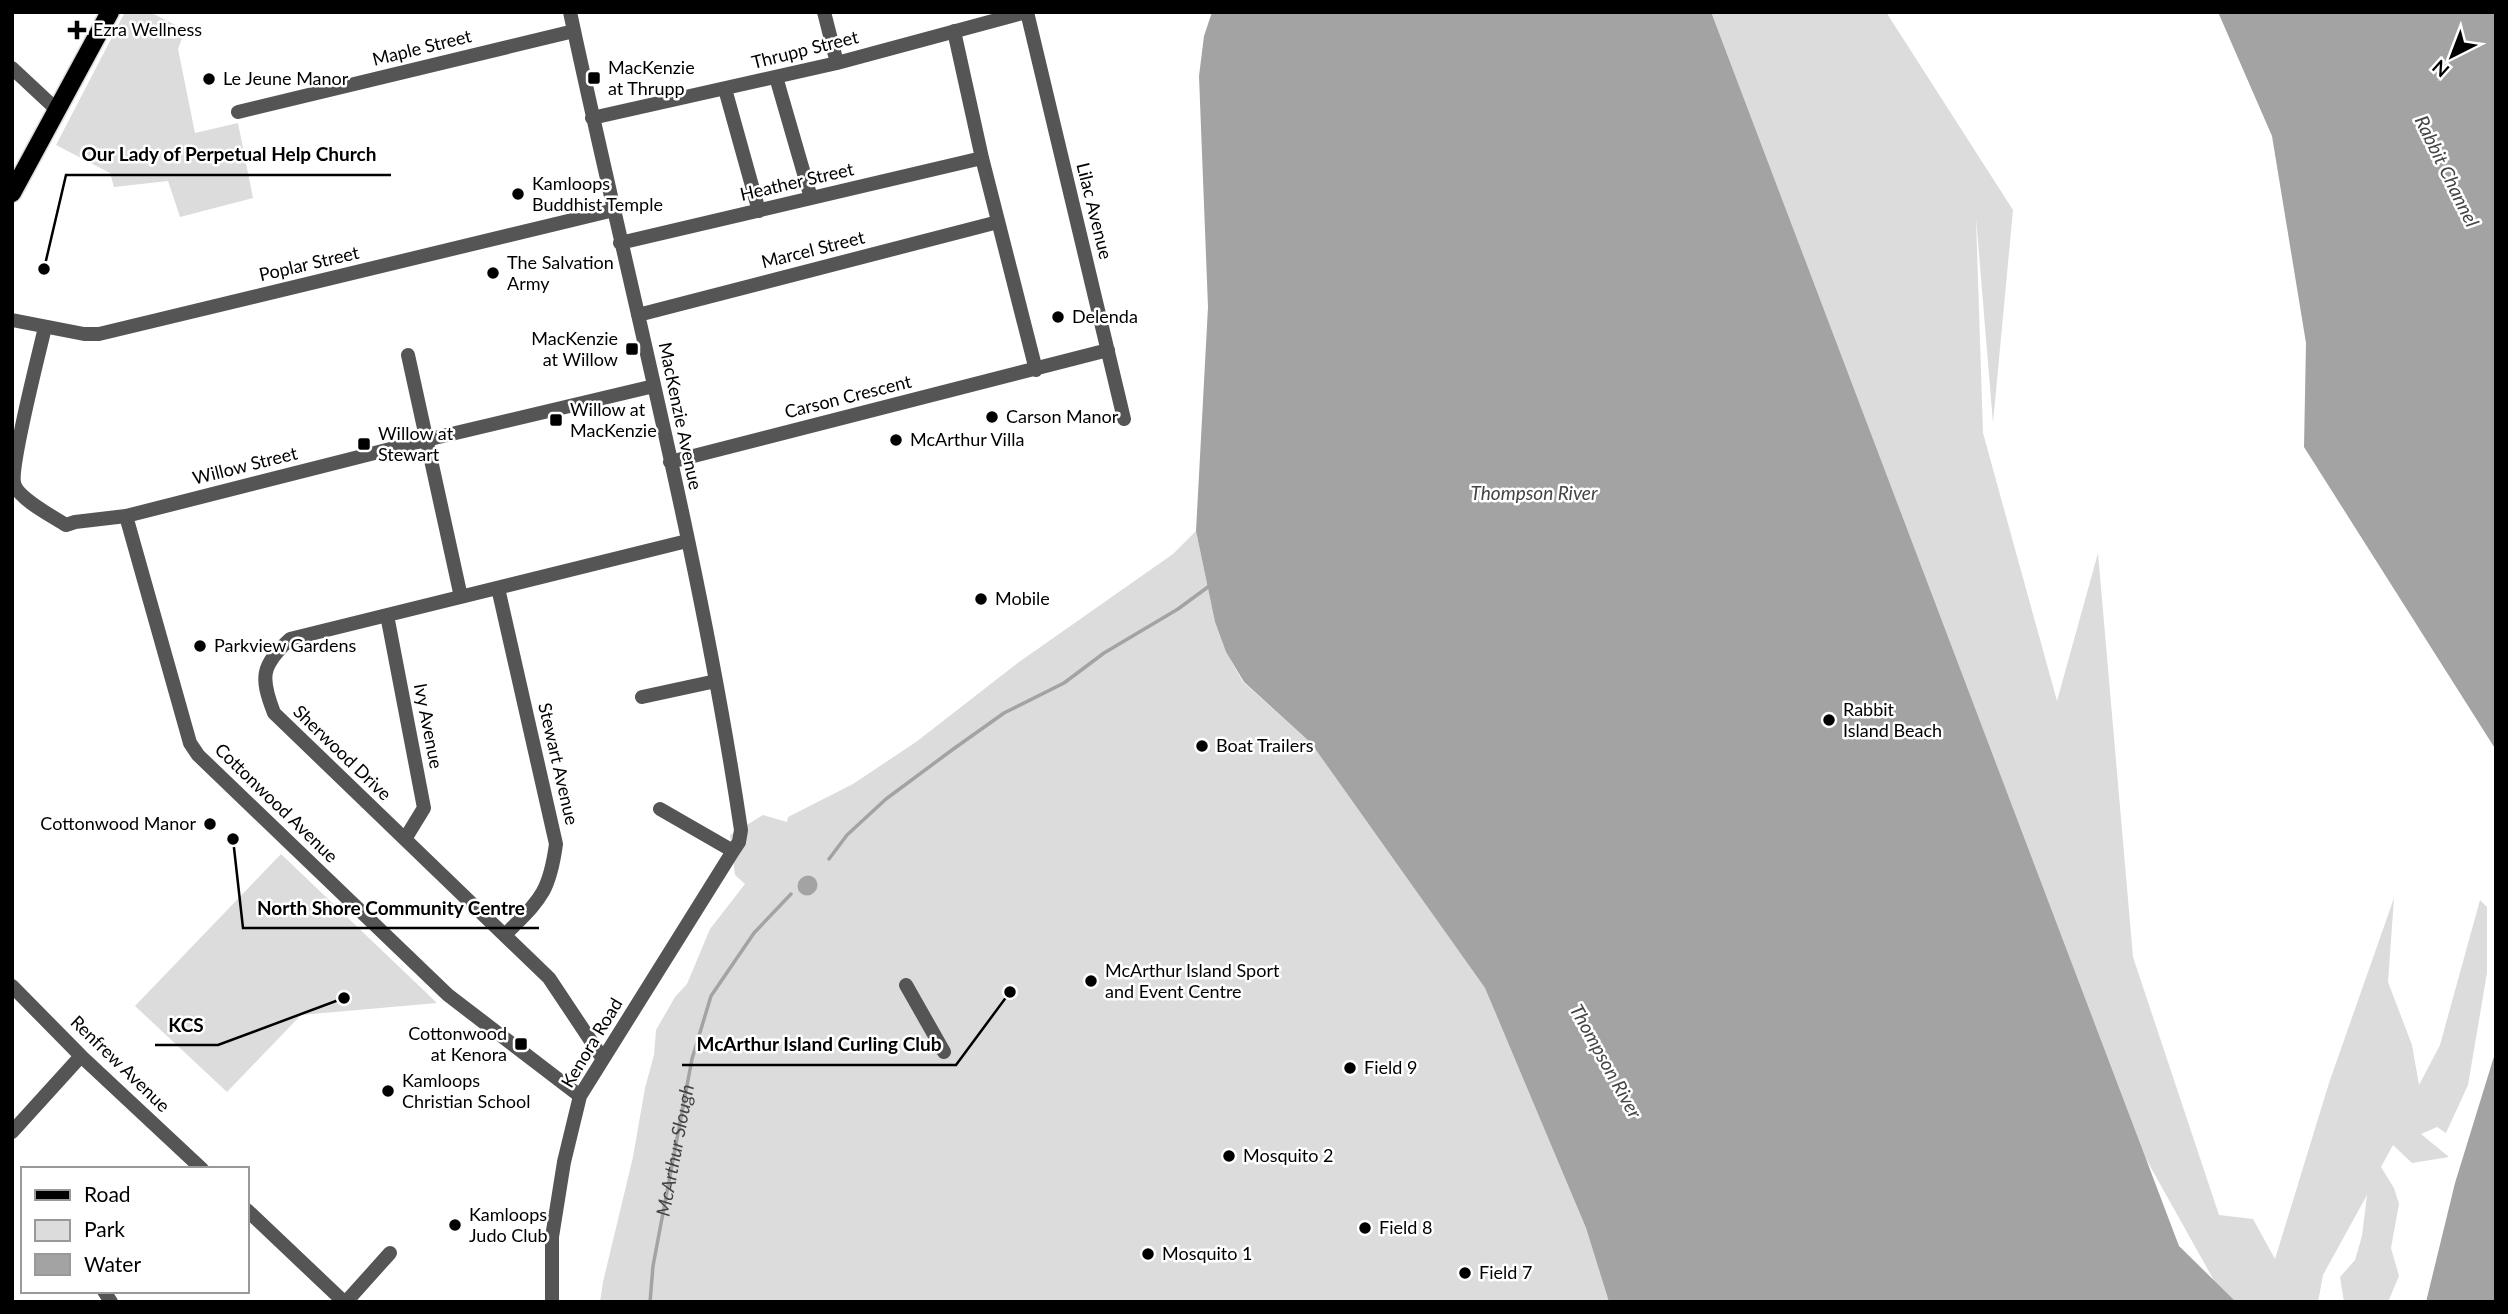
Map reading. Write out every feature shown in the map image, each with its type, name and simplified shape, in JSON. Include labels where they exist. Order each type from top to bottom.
[{"type":"main road","points":[[12,193],[110,12]]},
{"type":"street","name":"MacKenzie Avenue","points":[[570,12],[687,541],[725,724],[741,830]]},
{"type":"street","points":[[824,12],[837,63]]},
{"type":"street","name":"Thrupp Street","points":[[592,118],[837,63],[1026,12]]},
{"type":"street","name":"Lilac Avenue","points":[[1026,12],[1125,419]]},
{"type":"street","points":[[954,31],[982,158],[1036,370]]},
{"type":"street","name":"Maple Street","points":[[238,112],[574,32]]},
{"type":"street","points":[[12,68],[57,110]]},
{"type":"street","points":[[776,77],[811,198]]},
{"type":"street","points":[[725,89],[759,211]]},
{"type":"street","name":"Heather Street","points":[[620,243],[982,158]]},
{"type":"street","name":"Poplar Street","points":[[12,320],[84,334],[99,334],[614,211]]},
{"type":"street","name":"Marcel Street","points":[[638,314],[998,222]]},
{"type":"street","name":"Willow Street","points":[[45,327],[16,458],[13,484],[20,494],[66,526],[75,522],[126,516],[654,386]]},
{"type":"street","name":"Carson Crescent","points":[[670,462],[1108,350]]},
{"type":"street","points":[[408,355],[461,597]]},
{"type":"street","name":"Cottonwood Avenue","points":[[126,516],[190,743],[198,755],[448,995],[580,1096]]},
{"type":"street","name":"Sherwood Drive","points":[[603,1059],[549,978],[274,713],[265,690],[266,670],[272,656],[290,639],[687,541]]},
{"type":"street","name":"Stewart Avenue","points":[[498,588],[556,844],[552,875],[542,896],[505,935]]},
{"type":"street","name":"Ivy Avenue","points":[[387,615],[424,808],[405,839]]},
{"type":"street","points":[[642,697],[716,681]]},
{"type":"street","points":[[660,809],[733,851]]},
{"type":"street","name":"Kenora Road","points":[[552,1302],[552,1237],[564,1162],[580,1096],[739,842],[741,830]]},
{"type":"street","points":[[906,985],[944,1052]]},
{"type":"street","name":"Renfrew Avenue","points":[[12,986],[81,1056],[200,1167]]},
{"type":"street","points":[[12,1132],[81,1056]]},
{"type":"street","points":[[248,1211],[345,1302],[390,1253]]},
{"type":"green space","points":[[125,12],[150,12],[185,30],[178,49],[195,133],[238,123],[253,198],[180,217],[168,181],[114,187],[110,173],[56,145]]},
{"type":"green space","points":[[1699,12],[1886,12],[2013,210],[1993,423],[1976,218],[1983,433],[2057,701],[2098,553],[2133,957],[2219,1215],[2253,1219],[2275,1259],[2329,1083],[2394,898],[2388,982],[2412,1045],[2419,1085],[2440,1045],[2480,900],[2487,907],[2487,973],[2468,1085],[2446,1133],[2437,1127],[2421,1134],[2449,1157],[2412,1163],[2393,1145],[2381,1167],[2394,1188],[2399,1204],[2391,1248],[2399,1276],[2388,1302],[2344,1302],[2340,1277],[2355,1260],[2362,1236],[2367,1195],[2323,1275],[2318,1302],[2226,1302],[2112,1098]]},
{"type":"green space","points":[[1196,531],[1215,622],[1226,652],[1243,682],[1311,743],[1485,988],[1586,1228],[1609,1302],[600,1302],[654,1055],[656,1030],[675,997],[687,984],[710,929],[745,884],[735,875],[730,835],[763,815],[787,822],[788,817],[853,784],[916,742],[1019,662],[1173,554]]},
{"type":"green space","points":[[281,854],[437,1003],[301,1015],[227,1092],[135,1006]]},
{"type":"water","name":"Thompson River","points":[[1212,12],[1711,12],[2179,1246],[2236,1302],[1609,1302],[1586,1228],[1485,988],[1311,743],[1244,682],[1226,652],[1215,622],[1196,531],[1208,307],[1199,76],[1204,36]]},
{"type":"water","name":"Rabbit Channel","points":[[2218,12],[2496,12],[2496,750],[2304,447],[2306,343],[2272,136]]},
{"type":"water","points":[[2496,1050],[2496,1302],[2426,1302],[2455,1183]]},
{"type":"waterway","points":[[829,859],[847,835],[886,799],[952,750],[1004,713],[1064,683],[1104,653],[1178,609],[1212,584]]},
{"type":"waterway","name":"McArthur Slough","points":[[650,1302],[653,1266],[692,1059],[711,996],[754,933],[791,894]]},
{"type":"place","name":"Ezra Wellness","points":[[77,30]]},
{"type":"place","name":"MacKenzie at Thrupp","points":[[594,78]]},
{"type":"place","name":"Le Jeune Manor","points":[[209,79]]},
{"type":"place","name":"Kamloops Buddhist Temple","points":[[518,194]]},
{"type":"place","name":"Our Lady of Perpetual Help Church","points":[[44,269]]},
{"type":"place","name":"The Salvation Army","points":[[493,273]]},
{"type":"place","name":"Delenda","points":[[1058,317]]},
{"type":"place","name":"MacKenzie at Willow","points":[[632,349]]},
{"type":"place","name":"Carson Manor","points":[[992,417]]},
{"type":"place","name":"Willow at MacKenzie","points":[[556,420]]},
{"type":"place","name":"McArthur Villa","points":[[896,440]]},
{"type":"place","name":"Willow at Stewart","points":[[364,444]]},
{"type":"place","name":"Mobile","points":[[981,599]]},
{"type":"place","name":"Parkview Gardens","points":[[200,646]]},
{"type":"place","name":"Rabbit Island Beach","points":[[1829,720]]},
{"type":"place","name":"Boat Trailers","points":[[1202,746]]},
{"type":"place","name":"Cottonwood Manor","points":[[210,824]]},
{"type":"place","name":"North Shore Community Centre","points":[[233,839]]},
{"type":"place","name":"McArthur Island Sport and Event Centre","points":[[1091,981]]},
{"type":"place","name":"McArthur Island Curling Club","points":[[1010,992]]},
{"type":"place","name":"KCS","points":[[344,998]]},
{"type":"place","name":"Cottonwood at Kenora","points":[[521,1044]]},
{"type":"place","name":"Field 9","points":[[1350,1068]]},
{"type":"place","name":"Kamloops Christian School","points":[[388,1091]]},
{"type":"place","name":"Mosquito 2","points":[[1229,1156]]},
{"type":"place","name":"Kamloops Judo Club","points":[[455,1225]]},
{"type":"place","name":"Field 8","points":[[1365,1228]]},
{"type":"place","name":"Mosquito 1","points":[[1148,1254]]},
{"type":"place","name":"Field 7","points":[[1465,1273]]}]
